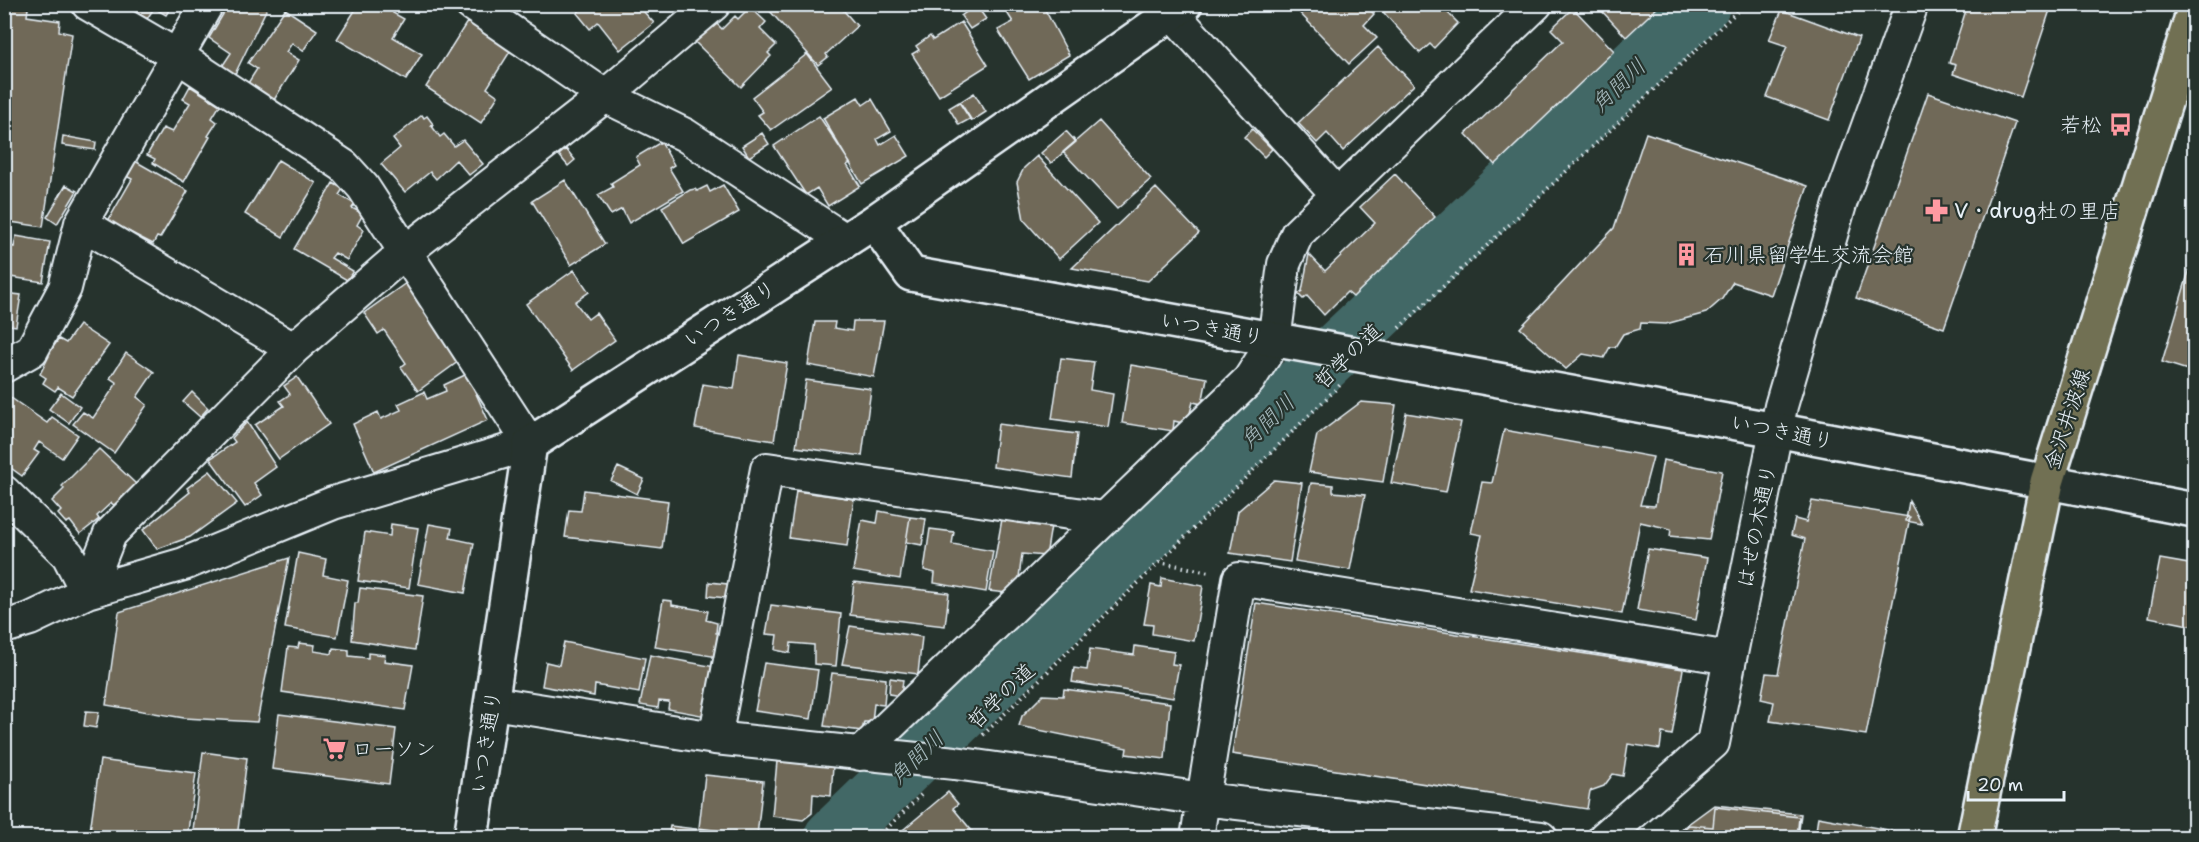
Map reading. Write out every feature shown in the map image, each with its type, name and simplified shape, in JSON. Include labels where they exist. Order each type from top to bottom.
[{"type":"main road","name":"金沢井波線","points":[[1974,837],[2047,482],[2194,10]]},
{"type":"street","points":[[4,627],[30,619],[87,592],[184,564],[333,503],[530,444],[363,187],[344,166],[179,57],[88,4]]},
{"type":"street","points":[[4,366],[32,350],[65,288],[81,223],[179,57],[207,4]]},
{"type":"street","points":[[471,4],[605,96],[685,135],[844,240]]},
{"type":"street","points":[[87,592],[110,534],[293,349],[405,252],[605,96],[714,4]]},
{"type":"street","points":[[873,755],[1104,518],[1249,380],[1274,341],[1284,264],[1297,234],[1536,4]]},
{"type":"street","name":"はぜの木通り","points":[[1604,837],[1713,743],[1776,430],[1792,367],[1841,201],[1912,4]]},
{"type":"street","points":[[874,222],[1179,10],[1338,195]]},
{"type":"street","name":"いつき通り","points":[[471,837],[493,704],[530,444],[874,222],[911,274],[1776,430],[2194,510]]},
{"type":"street","points":[[81,223],[293,349]]},
{"type":"street","points":[[715,738],[767,469],[1104,518]]},
{"type":"street","points":[[4,492],[68,555],[87,592]]},
{"type":"street","points":[[1197,837],[1239,579],[1730,658]]},
{"type":"street","points":[[493,704],[715,738],[947,762],[1203,799],[1541,837]]},
{"type":"path","name":"哲学の道","points":[[877,837],[947,762],[1160,562],[1368,357],[1745,4]]},
{"type":"path","points":[[1160,562],[1239,579]]},
{"type":"building","points":[[4,4],[28,8],[27,16],[60,21],[59,31],[72,34],[43,227],[4,221]]},
{"type":"building","points":[[123,4],[173,4],[166,15],[154,8],[147,19]]},
{"type":"building","points":[[229,4],[269,4],[234,76],[221,68],[231,53],[209,38]]},
{"type":"building","points":[[359,4],[398,4],[393,13],[404,19],[393,37],[422,54],[406,80],[337,39]]},
{"type":"building","points":[[587,4],[647,4],[649,7],[644,12],[654,23],[620,50],[598,22],[590,29],[577,13]]},
{"type":"building","points":[[775,4],[838,4],[857,26],[826,54],[828,57],[818,65],[769,10]]},
{"type":"building","points":[[1010,4],[1042,4],[1069,55],[1029,79],[998,30],[1013,22],[1004,8]]},
{"type":"building","points":[[1291,4],[1365,4],[1374,14],[1364,25],[1377,38],[1349,64]]},
{"type":"building","points":[[1376,4],[1439,4],[1458,23],[1434,48],[1430,44],[1420,53]]},
{"type":"building","points":[[1604,4],[1661,4],[1626,37],[1600,9]]},
{"type":"building","points":[[1968,4],[2052,4],[2021,97],[1953,74],[1956,65],[1949,63]]},
{"type":"building","points":[[976,5],[986,19],[970,29],[961,16]]},
{"type":"building","points":[[750,7],[766,22],[760,29],[776,45],[768,53],[771,56],[741,87],[695,42],[715,22],[722,29],[735,16],[738,19]]},
{"type":"building","points":[[1573,8],[1614,51],[1495,165],[1466,134],[1563,41],[1551,29]]},
{"type":"building","points":[[285,9],[317,30],[303,51],[292,43],[286,52],[299,60],[274,100],[248,83],[257,69],[248,63]]},
{"type":"building","points":[[1782,10],[1859,38],[1829,120],[1767,97],[1787,46],[1769,40]]},
{"type":"building","points":[[467,22],[511,50],[487,88],[498,96],[481,123],[426,87]]},
{"type":"building","points":[[961,22],[988,65],[939,96],[912,54],[919,50],[916,46],[930,36],[933,40]]},
{"type":"building","points":[[1378,47],[1414,85],[1343,151],[1327,133],[1317,143],[1298,123]]},
{"type":"building","points":[[807,54],[832,87],[771,130],[758,115],[763,112],[752,97]]},
{"type":"building","points":[[190,86],[220,105],[212,118],[217,122],[208,136],[210,137],[184,182],[153,163],[155,159],[147,155],[163,128],[172,132],[190,103],[183,99]]},
{"type":"building","points":[[974,93],[986,112],[972,121],[960,102]]},
{"type":"building","name":"V・drug杜の里店","points":[[1928,93],[2015,123],[1944,328],[1856,298]]},
{"type":"building","points":[[858,97],[863,105],[872,99],[891,131],[877,139],[880,145],[896,135],[909,156],[862,184],[823,118]]},
{"type":"building","points":[[959,102],[970,119],[959,125],[949,108]]},
{"type":"building","points":[[422,115],[424,118],[427,116],[440,137],[444,134],[454,146],[463,140],[483,164],[469,175],[456,160],[436,179],[430,172],[405,192],[381,164],[400,148],[393,139]]},
{"type":"building","points":[[819,116],[850,163],[847,165],[860,186],[828,206],[817,188],[806,195],[774,146]]},
{"type":"building","points":[[1099,121],[1151,179],[1117,209],[1063,152]]},
{"type":"building","points":[[1252,129],[1272,149],[1264,157],[1244,137]]},
{"type":"building","points":[[1066,131],[1076,142],[1051,163],[1041,153]]},
{"type":"building","points":[[762,133],[769,144],[749,157],[742,146]]},
{"type":"building","name":"石川県留学生交流会館","points":[[1646,133],[1808,186],[1771,295],[1733,282],[1722,299],[1706,313],[1666,324],[1641,323],[1640,329],[1623,334],[1615,347],[1610,347],[1604,358],[1583,354],[1566,369],[1520,328],[1614,228]]},
{"type":"building","points":[[63,136],[96,142],[95,150],[62,145]]},
{"type":"building","points":[[661,142],[674,165],[669,168],[683,191],[629,223],[622,209],[611,215],[598,195],[613,187],[611,183],[640,165],[636,157]]},
{"type":"building","points":[[566,149],[575,160],[568,166],[559,155]]},
{"type":"building","points":[[1037,156],[1098,223],[1059,259],[1024,220],[1017,182],[1024,168]]},
{"type":"building","points":[[278,160],[316,183],[283,237],[245,214]]},
{"type":"building","points":[[135,161],[188,191],[160,238],[157,237],[153,244],[108,221],[132,179],[126,176]]},
{"type":"building","points":[[1395,174],[1435,217],[1353,297],[1347,292],[1324,315],[1307,296],[1303,299],[1298,294],[1302,291],[1309,254],[1325,271],[1375,223],[1360,207]]},
{"type":"building","points":[[565,180],[605,244],[571,265],[532,201]]},
{"type":"building","points":[[333,183],[343,189],[339,195],[355,204],[352,208],[363,214],[357,225],[364,230],[347,260],[335,253],[331,258],[353,271],[347,280],[294,249]]},
{"type":"building","points":[[66,185],[77,191],[57,224],[47,217]]},
{"type":"building","points":[[723,185],[739,212],[684,244],[662,207],[690,190],[697,191],[707,186],[710,192]]},
{"type":"building","points":[[1156,188],[1199,233],[1148,281],[1072,268]]},
{"type":"building","points":[[16,236],[50,242],[43,282],[4,276],[4,245],[14,247]]},
{"type":"building","points":[[2194,254],[2194,372],[2162,362]]},
{"type":"building","points":[[574,270],[589,292],[575,302],[588,319],[596,313],[615,340],[573,370],[526,304]]},
{"type":"building","points":[[406,283],[459,361],[418,391],[401,367],[406,363],[384,330],[378,334],[364,313]]},
{"type":"building","points":[[4,293],[21,295],[16,326],[4,324]]},
{"type":"building","points":[[853,321],[884,321],[874,377],[808,365],[815,322],[835,322],[834,328],[852,331]]},
{"type":"building","points":[[79,325],[109,345],[72,396],[58,387],[55,391],[43,383],[46,378],[40,374],[49,356],[47,355],[59,339],[66,343]]},
{"type":"building","points":[[126,353],[154,372],[137,397],[147,405],[114,453],[73,424],[83,412],[93,418],[117,383],[110,378]]},
{"type":"building","points":[[739,355],[787,363],[774,441],[695,428],[703,384],[734,389]]},
{"type":"building","points":[[1061,358],[1094,362],[1090,390],[1113,394],[1108,427],[1052,419]]},
{"type":"building","points":[[1131,365],[1207,378],[1202,404],[1193,402],[1187,424],[1174,421],[1173,431],[1122,423]]},
{"type":"building","points":[[467,374],[488,420],[374,472],[353,424],[378,412],[381,419],[401,410],[398,404],[424,392],[427,399],[446,391],[444,385]]},
{"type":"building","points":[[297,377],[329,424],[279,459],[255,425],[284,406],[280,401],[290,394],[284,386]]},
{"type":"building","points":[[806,380],[871,389],[862,456],[796,447]]},
{"type":"building","points":[[192,392],[208,408],[200,417],[183,402]]},
{"type":"building","points":[[4,393],[47,423],[52,417],[78,435],[62,458],[39,442],[34,450],[39,453],[22,476],[4,463]]},
{"type":"building","points":[[61,393],[80,407],[69,423],[49,409]]},
{"type":"building","points":[[1361,402],[1396,405],[1383,482],[1309,472],[1317,435]]},
{"type":"building","points":[[1406,413],[1461,422],[1446,492],[1391,483]]},
{"type":"building","points":[[247,422],[276,467],[254,483],[262,495],[245,507],[210,459],[235,442],[232,438]]},
{"type":"building","points":[[998,424],[1077,434],[1072,478],[993,467]]},
{"type":"building","points":[[1504,430],[1653,457],[1640,505],[1655,506],[1663,460],[1722,471],[1709,540],[1670,536],[1671,529],[1640,522],[1622,614],[1469,589],[1482,535],[1471,533],[1482,482],[1492,483]]},
{"type":"building","points":[[99,449],[136,484],[114,505],[111,503],[97,516],[99,519],[80,534],[70,521],[66,523],[58,514],[61,511],[52,501],[64,489],[62,486]]},
{"type":"building","points":[[618,467],[644,479],[637,494],[611,481]]},
{"type":"building","points":[[210,471],[237,503],[190,537],[157,549],[143,530],[190,492],[187,488]]},
{"type":"building","points":[[1274,480],[1302,483],[1290,562],[1230,553],[1238,511]]},
{"type":"building","points":[[1311,483],[1333,485],[1333,492],[1365,495],[1350,570],[1295,561]]},
{"type":"building","points":[[584,490],[668,501],[662,549],[565,537],[569,510],[581,511]]},
{"type":"building","points":[[796,491],[854,499],[847,546],[789,538]]},
{"type":"building","points":[[1812,501],[1910,517],[1866,735],[1770,721],[1774,702],[1761,699],[1766,673],[1778,674],[1805,539],[1791,535],[1795,519],[1806,522]]},
{"type":"building","points":[[1909,501],[1922,524],[1906,521]]},
{"type":"building","points":[[879,511],[910,517],[900,579],[853,571],[862,520],[877,523]]},
{"type":"building","points":[[910,517],[926,519],[922,545],[906,542]]},
{"type":"building","points":[[1002,519],[1051,526],[1046,556],[1022,554],[1018,585],[1007,593],[989,591]]},
{"type":"building","points":[[391,524],[418,528],[409,588],[358,581],[365,532],[390,536]]},
{"type":"building","points":[[429,524],[452,528],[450,538],[474,543],[465,593],[418,584]]},
{"type":"building","points":[[930,529],[954,532],[952,544],[993,551],[986,592],[934,583],[935,573],[924,570]]},
{"type":"building","points":[[1648,549],[1707,558],[1696,620],[1637,610]]},
{"type":"building","points":[[298,553],[326,559],[323,575],[348,580],[337,637],[285,628]]},
{"type":"building","points":[[289,558],[257,722],[184,718],[106,705],[119,612]]},
{"type":"building","points":[[2160,559],[2194,565],[2194,626],[2149,617]]},
{"type":"building","points":[[1162,578],[1203,586],[1194,641],[1152,634],[1153,625],[1144,624],[1151,585],[1161,587]]},
{"type":"building","points":[[709,582],[737,585],[735,599],[708,596]]},
{"type":"building","points":[[854,582],[949,593],[945,626],[850,615]]},
{"type":"building","points":[[360,588],[423,596],[415,650],[352,640],[355,603],[358,603]]},
{"type":"building","points":[[663,600],[672,601],[672,605],[708,611],[706,620],[717,623],[716,633],[727,635],[724,658],[655,647]]},
{"type":"building","points":[[1256,603],[1683,669],[1672,735],[1662,733],[1660,749],[1628,744],[1623,776],[1613,774],[1604,786],[1590,791],[1587,809],[1232,754]]},
{"type":"building","points":[[771,605],[841,614],[836,666],[814,664],[814,645],[791,643],[790,653],[775,650],[777,635],[766,634]]},
{"type":"building","points":[[850,626],[922,637],[918,674],[842,664]]},
{"type":"building","points":[[564,642],[645,658],[639,693],[595,685],[594,696],[542,686],[546,662],[559,665]]},
{"type":"building","points":[[299,643],[315,645],[314,651],[332,654],[333,648],[349,650],[349,656],[368,658],[368,653],[385,655],[384,661],[413,665],[405,710],[282,692],[288,647],[298,648]]},
{"type":"building","points":[[1135,646],[1174,652],[1172,664],[1179,665],[1173,698],[1072,682],[1074,668],[1087,670],[1090,649],[1134,655]]},
{"type":"building","points":[[650,655],[715,667],[706,716],[668,709],[669,702],[659,701],[658,708],[640,705]]},
{"type":"building","points":[[764,663],[818,670],[811,719],[755,711]]},
{"type":"building","points":[[832,673],[886,679],[884,705],[874,704],[872,722],[864,722],[862,731],[824,726]]},
{"type":"building","points":[[890,678],[903,680],[901,696],[889,694]]},
{"type":"building","points":[[1064,689],[1170,703],[1165,759],[1126,754],[1127,748],[1019,726],[1022,716],[1043,695],[1063,696]]},
{"type":"building","points":[[86,711],[99,712],[96,728],[84,726]]},
{"type":"building","name":"ローソン","points":[[279,714],[396,729],[389,784],[272,769]]},
{"type":"building","points":[[203,752],[247,758],[237,838],[192,838]]},
{"type":"building","points":[[100,760],[196,773],[187,838],[89,838]]},
{"type":"building","points":[[777,761],[833,766],[831,796],[813,794],[812,813],[803,820],[772,816]]},
{"type":"building","points":[[705,775],[763,781],[757,836],[699,828]]},
{"type":"building","points":[[948,792],[958,804],[953,808],[972,831],[964,838],[901,838],[898,834]]},
{"type":"building","points":[[1714,805],[1801,814],[1798,838],[1669,838]]},
{"type":"building","points":[[1715,807],[1799,817],[1797,838],[1673,838],[1689,825],[1713,827]]},
{"type":"building","points":[[1818,817],[1894,831],[1892,838],[1815,838]]},
{"type":"building","points":[[670,826],[728,833],[727,838],[668,838]]},
{"type":"waterway","name":"角間川","points":[[832,838],[1311,375],[1702,4]]},
{"type":"place","name":"若松","points":[[2120,125]]},
{"type":"place","name":"V・drug杜の里店","points":[[1936,211]]},
{"type":"place","name":"石川県留学生交流会館","points":[[1686,255]]},
{"type":"place","name":"ローソン","points":[[334,749]]}]
